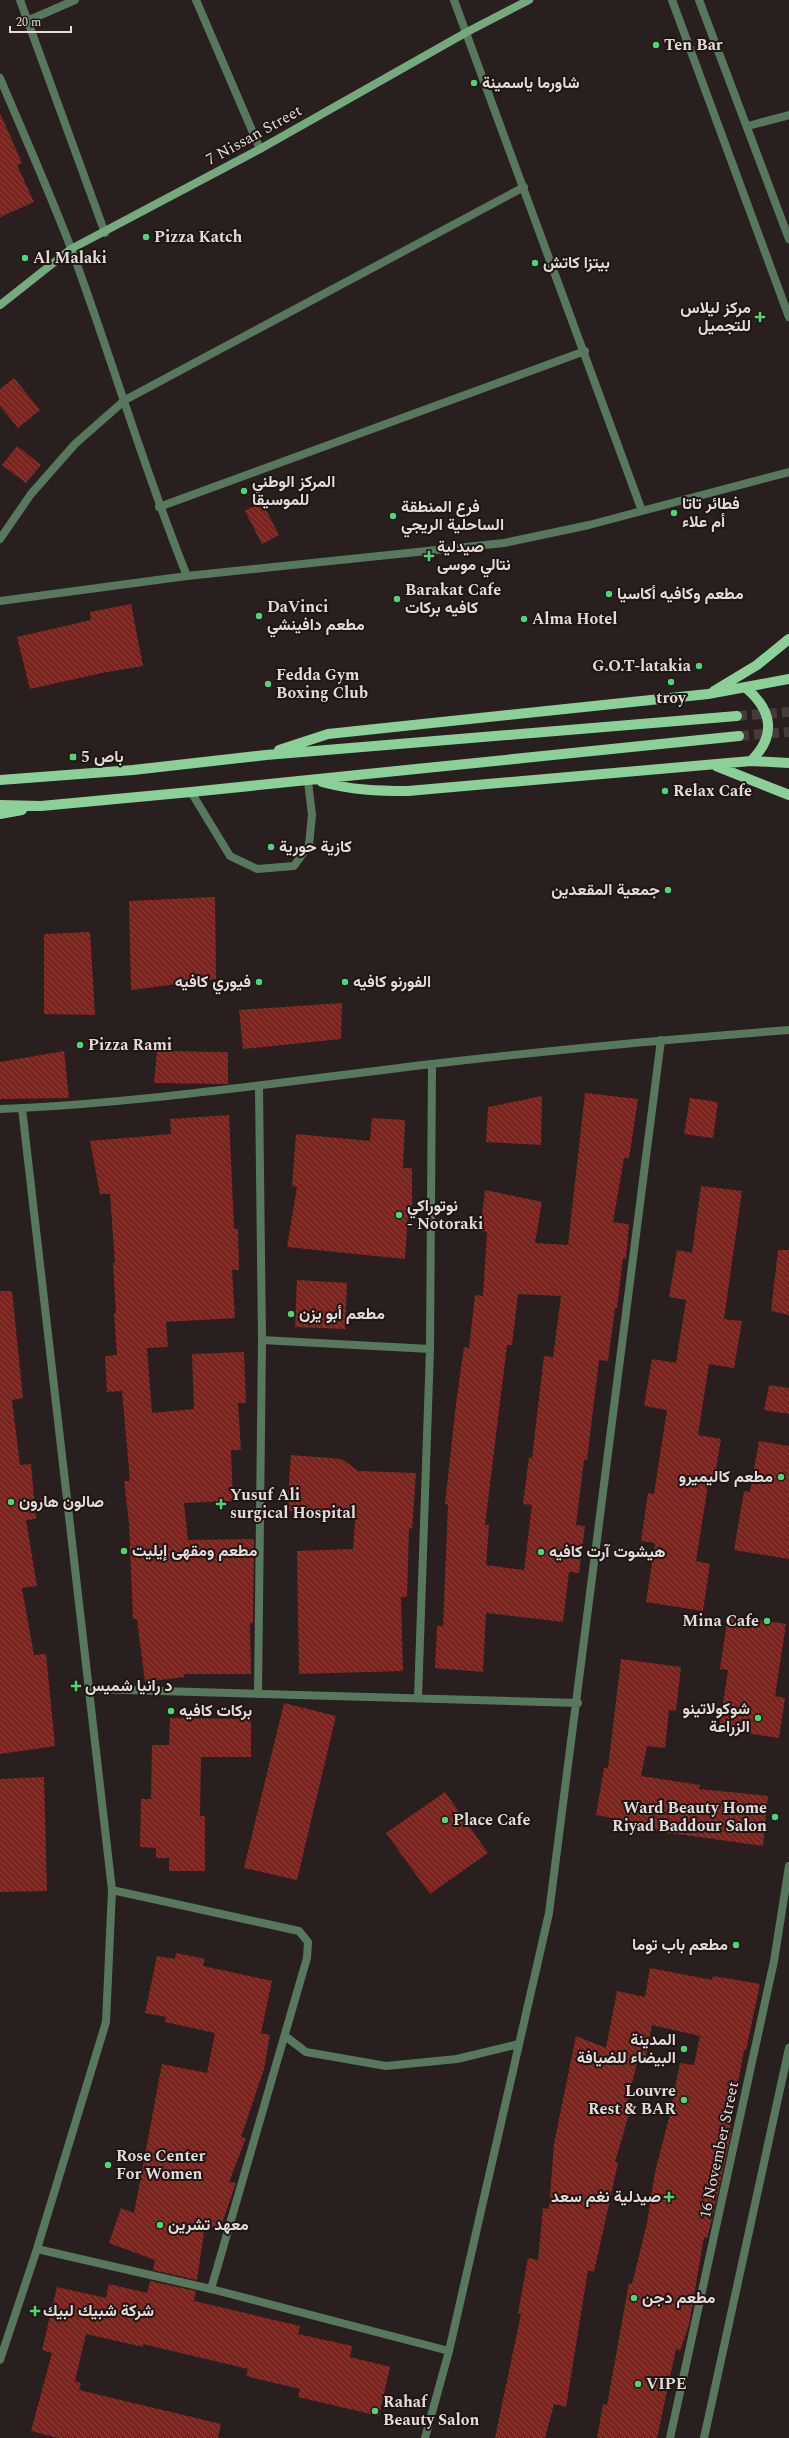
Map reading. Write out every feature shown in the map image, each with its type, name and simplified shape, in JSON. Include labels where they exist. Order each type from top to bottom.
[{"type":"main road","name":"7 Nissan Street","points":[[0,305],[71,250],[260,149],[467,32],[529,0]]},
{"type":"main road","points":[[708,694],[757,665],[789,639]]},
{"type":"main road","points":[[266,755],[328,734],[362,729],[708,694],[789,679]]},
{"type":"main road","points":[[746,688],[758,698],[765,710],[768,724],[767,738],[761,751],[751,761]]},
{"type":"main road","points":[[0,780],[133,770],[266,755],[737,716]]},
{"type":"main road","points":[[0,814],[41,806],[312,780],[738,736]]},
{"type":"main road","points":[[312,780],[341,787],[372,791],[408,791],[751,761],[789,763]]},
{"type":"main road","points":[[713,765],[789,795]]},
{"type":"main road","points":[[0,805],[41,806]]},
{"type":"street","points":[[20,0],[104,232]]},
{"type":"street","points":[[27,21],[75,0]]},
{"type":"street","points":[[196,0],[260,149]]},
{"type":"street","points":[[454,0],[585,351],[642,511]]},
{"type":"street","points":[[672,0],[789,317]]},
{"type":"street","points":[[699,0],[748,126],[789,239]]},
{"type":"street","points":[[0,78],[71,250],[125,400],[159,507],[187,576]]},
{"type":"street","points":[[748,126],[789,115]]},
{"type":"street","points":[[0,539],[31,494],[75,444],[125,400],[524,187]]},
{"type":"street","points":[[159,507],[585,351]]},
{"type":"street","points":[[0,601],[187,576],[504,543],[589,525],[789,472]]},
{"type":"street","points":[[191,792],[230,856],[257,869],[294,866],[309,845],[312,815],[312,780]]},
{"type":"street","points":[[0,1109],[259,1087],[432,1064],[661,1040],[789,1030]]},
{"type":"street","points":[[424,2438],[449,2351],[549,1913],[578,1703],[661,1040]]},
{"type":"street","points":[[418,1698],[430,1349],[432,1064]]},
{"type":"street","points":[[258,1694],[262,1340],[259,1087]]},
{"type":"street","points":[[0,2360],[37,2249],[106,2022],[112,1890],[22,1108]]},
{"type":"street","points":[[262,1340],[430,1349]]},
{"type":"street","points":[[90,1689],[578,1703]]},
{"type":"street","name":"16 November Street","points":[[670,2438],[774,1960],[789,1866]]},
{"type":"street","points":[[112,1890],[299,1931],[308,1942],[307,1958],[285,2036],[210,2289]]},
{"type":"street","points":[[285,2036],[306,2052],[361,2063],[386,2066],[457,2059],[519,2044]]},
{"type":"street","points":[[704,2438],[789,2048]]},
{"type":"street","points":[[37,2249],[210,2289],[449,2351]]},
{"type":"building","points":[[0,113],[22,163],[17,165],[34,202],[0,217]]},
{"type":"building","points":[[14,378],[40,410],[18,428],[0,406],[0,389]]},
{"type":"building","points":[[17,446],[41,465],[26,483],[2,465]]},
{"type":"building","points":[[262,502],[279,535],[262,544],[245,511]]},
{"type":"building","points":[[131,604],[143,666],[102,673],[30,689],[17,637],[91,620],[90,612]]},
{"type":"building","points":[[215,897],[216,979],[131,990],[129,901]]},
{"type":"building","points":[[90,932],[95,1015],[44,1014],[44,934]]},
{"type":"building","points":[[342,1003],[341,1039],[243,1049],[239,1010]]},
{"type":"building","points":[[64,1051],[69,1098],[0,1099],[0,1062]]},
{"type":"building","points":[[157,1051],[228,1052],[228,1084],[154,1083]]},
{"type":"building","points":[[585,1093],[638,1099],[629,1158],[624,1158],[613,1222],[629,1224],[626,1259],[623,1258],[617,1308],[615,1308],[608,1361],[599,1360],[587,1460],[584,1460],[576,1525],[585,1526],[579,1573],[569,1572],[563,1622],[486,1613],[483,1672],[435,1668],[437,1626],[443,1626],[448,1505],[445,1504],[456,1404],[464,1347],[469,1348],[475,1295],[483,1296],[487,1232],[480,1231],[485,1190],[542,1202],[535,1243],[568,1245]],"holes":[[[518,1294],[561,1296],[553,1357],[544,1356],[532,1458],[529,1457],[523,1504],[532,1505],[524,1570],[486,1565],[489,1525],[485,1525],[507,1345],[512,1345]]]},
{"type":"building","points":[[542,1096],[541,1145],[486,1142],[488,1107]]},
{"type":"building","points":[[690,1098],[718,1102],[713,1138],[684,1134]]},
{"type":"building","points":[[229,1115],[234,1229],[238,1229],[239,1270],[232,1270],[235,1318],[166,1322],[168,1347],[147,1348],[152,1413],[194,1409],[192,1354],[244,1352],[246,1403],[238,1403],[241,1450],[231,1450],[233,1501],[184,1503],[188,1540],[254,1539],[253,1623],[250,1623],[251,1674],[184,1674],[184,1677],[145,1682],[137,1619],[133,1619],[129,1523],[124,1481],[130,1481],[122,1391],[107,1392],[105,1356],[117,1355],[114,1313],[116,1313],[113,1263],[115,1263],[110,1194],[100,1194],[90,1141],[171,1134],[170,1119]]},
{"type":"building","points":[[372,1118],[405,1120],[403,1168],[412,1168],[412,1212],[408,1212],[405,1259],[287,1247],[297,1187],[292,1186],[296,1134],[370,1141]]},
{"type":"building","points":[[701,1186],[742,1191],[724,1319],[742,1321],[734,1368],[709,1364],[698,1435],[721,1439],[713,1486],[708,1485],[696,1561],[710,1564],[703,1611],[646,1602],[655,1543],[641,1541],[648,1493],[654,1494],[667,1410],[644,1406],[652,1359],[676,1363],[686,1300],[669,1297],[677,1250],[692,1253]]},
{"type":"building","points":[[778,1250],[789,1250],[789,1315],[771,1311]]},
{"type":"building","points":[[297,1280],[347,1283],[345,1329],[295,1327]]},
{"type":"building","points":[[0,1291],[12,1291],[23,1398],[12,1400],[20,1465],[31,1464],[36,1519],[26,1520],[37,1586],[22,1588],[34,1655],[46,1654],[55,1746],[0,1754]]},
{"type":"building","points":[[769,1385],[789,1388],[789,1414],[764,1410]]},
{"type":"building","points":[[759,1441],[789,1446],[789,1559],[734,1550],[744,1491],[750,1492]]},
{"type":"building","points":[[291,1455],[342,1459],[358,1471],[416,1473],[412,1529],[409,1528],[407,1597],[401,1597],[403,1671],[299,1674],[297,1551],[353,1549],[356,1510],[287,1511]]},
{"type":"building","points":[[728,1615],[786,1624],[775,1696],[785,1698],[779,1738],[719,1729],[728,1670],[720,1669]]},
{"type":"building","points":[[621,1659],[681,1667],[676,1711],[669,1710],[665,1748],[647,1746],[641,1776],[700,1785],[699,1789],[768,1796],[763,1846],[649,1830],[649,1825],[596,1815],[604,1768],[608,1768]]},
{"type":"building","points":[[284,1703],[336,1716],[297,1880],[244,1868]]},
{"type":"building","points":[[170,1718],[251,1719],[251,1757],[201,1757],[200,1816],[205,1816],[205,1871],[169,1871],[169,1858],[156,1858],[156,1848],[140,1847],[141,1799],[151,1799],[152,1745],[169,1745]]},
{"type":"building","points":[[44,1777],[47,1891],[0,1892],[0,1779]]},
{"type":"building","points":[[445,1792],[488,1853],[430,1894],[386,1833]]},
{"type":"building","points":[[176,1953],[205,1959],[203,1966],[272,1981],[261,2033],[270,2035],[264,2069],[241,2137],[246,2138],[229,2182],[236,2183],[220,2229],[205,2226],[197,2280],[153,2270],[155,2260],[109,2243],[121,2208],[134,2213],[162,2064],[207,2073],[215,2033],[165,2022],[166,2017],[145,2013],[157,1956],[175,1959]]},
{"type":"building","points":[[650,1968],[712,1980],[713,1976],[760,1984],[746,2050],[744,2050],[730,2128],[731,2134],[712,2219],[707,2238],[704,2237],[689,2325],[680,2351],[676,2349],[657,2438],[597,2438],[603,2404],[607,2405],[629,2283],[632,2284],[647,2223],[655,2172],[669,2118],[680,2063],[694,2065],[700,2036],[652,2025],[646,2056],[639,2055],[627,2103],[632,2104],[615,2162],[618,2163],[594,2272],[588,2270],[566,2407],[554,2404],[545,2438],[495,2438],[521,2314],[518,2313],[528,2258],[538,2260],[543,2208],[549,2209],[554,2144],[576,2036],[606,2048],[617,1991],[645,1997]]},
{"type":"building","points":[[150,2281],[196,2291],[194,2301],[300,2326],[298,2334],[352,2346],[350,2357],[390,2367],[379,2416],[298,2397],[300,2389],[246,2376],[248,2369],[143,2344],[143,2347],[86,2334],[75,2381],[81,2383],[79,2390],[221,2424],[218,2438],[58,2438],[31,2431],[52,2353],[42,2350],[57,2287],[106,2298],[109,2284],[147,2293]]},
{"type":"tunnel","points":[[737,716],[789,712]]},
{"type":"tunnel","points":[[739,736],[789,732]]},
{"type":"place","name":"Ten Bar","points":[[656,45]]},
{"type":"place","name":"شاورما ياسمينة","points":[[474,83]]},
{"type":"place","name":"Pizza Katch","points":[[146,237]]},
{"type":"place","name":"Al Malaki","points":[[25,258]]},
{"type":"place","name":"بيتزا كاتش","points":[[535,263]]},
{"type":"place","name":"مركز ليلاس للتجميل","points":[[760,317]]},
{"type":"place","name":"المركز الوطني للموسيقا","points":[[244,491]]},
{"type":"place","name":"فطائر تاتا أم علاء","points":[[674,513]]},
{"type":"place","name":"فرع المنطقة الساحلية الريجي","points":[[393,516]]},
{"type":"place","name":"صيدلية نتالي موسى","points":[[429,556]]},
{"type":"place","name":"مطعم وكافيه أكاسيا","points":[[609,594]]},
{"type":"place","name":"Barakat Cafe كافيه بركات","points":[[397,599]]},
{"type":"place","name":"DaVinci مطعم دافينشي","points":[[259,616]]},
{"type":"place","name":"Alma Hotel","points":[[524,619]]},
{"type":"place","name":"G.O.T-latakia","points":[[699,666]]},
{"type":"place","name":"troy","points":[[671,682]]},
{"type":"place","name":"Fedda Gym Boxing Club","points":[[268,684]]},
{"type":"place","name":"باص 5","points":[[73,757]]},
{"type":"place","name":"Relax Cafe","points":[[665,791]]},
{"type":"place","name":"كازية حورية","points":[[271,847]]},
{"type":"place","name":"جمعية المقعدين","points":[[668,890]]},
{"type":"place","name":"فيوري كافيه","points":[[259,982]]},
{"type":"place","name":"الفورنو كافيه","points":[[345,982]]},
{"type":"place","name":"Pizza Rami","points":[[80,1045]]},
{"type":"place","name":"نوتوراكي - Notoraki","points":[[399,1215]]},
{"type":"place","name":"مطعم أبو يزن","points":[[291,1314]]},
{"type":"place","name":"مطعم كاليميرو","points":[[781,1477]]},
{"type":"place","name":"صالون هارون","points":[[11,1502]]},
{"type":"place","name":"Yusuf Ali surgical Hospital","points":[[221,1504]]},
{"type":"place","name":"مطعم ومقهى إيليت","points":[[124,1551]]},
{"type":"place","name":"هيشوت آرت كافيه","points":[[541,1552]]},
{"type":"place","name":"Mina Cafe","points":[[767,1621]]},
{"type":"place","name":"د رانيا شميس","points":[[76,1686]]},
{"type":"place","name":"بركات كافيه","points":[[171,1711]]},
{"type":"place","name":"شوكولاتينو الزراعة","points":[[758,1718]]},
{"type":"place","name":"Ward Beauty Home Riyad Baddour Salon","points":[[775,1817]]},
{"type":"place","name":"Place Cafe","points":[[445,1820]]},
{"type":"place","name":"مطعم باب توما","points":[[736,1945]]},
{"type":"place","name":"المدينة البيضاء للضيافة","points":[[684,2049]]},
{"type":"place","name":"Louvre Rest & BAR","points":[[684,2100]]},
{"type":"place","name":"Rose Center For Women","points":[[108,2165]]},
{"type":"place","name":"صيدلية نغم سعد","points":[[669,2197]]},
{"type":"place","name":"معهد تشرين","points":[[160,2225]]},
{"type":"place","name":"مطعم دجن","points":[[634,2298]]},
{"type":"place","name":"شركة شبيك لبيك","points":[[35,2311]]},
{"type":"place","name":"VIPE","points":[[638,2384]]},
{"type":"place","name":"Rahaf Beauty Salon","points":[[375,2411]]}]
